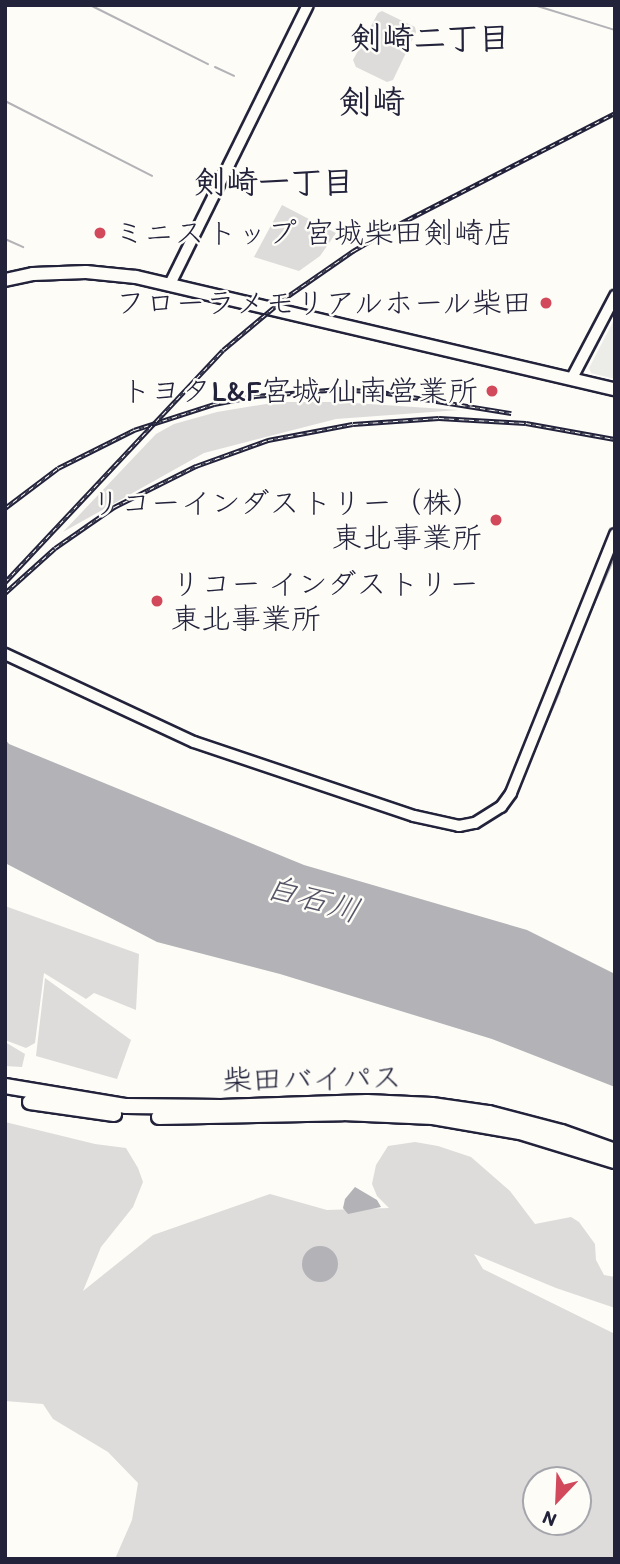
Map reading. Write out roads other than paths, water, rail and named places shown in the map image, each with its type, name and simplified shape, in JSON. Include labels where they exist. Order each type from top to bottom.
[{"type":"highway","name":"柴田バイパス","points":[[10,1092],[135,1106],[355,1102],[432,1105],[513,1119],[615,1151]]},
{"type":"highway","name":"柴田バイパス","points":[[10,1092],[81,1111],[142,1116],[343,1113],[433,1117],[520,1132],[615,1161]]},
{"type":"main road","points":[[5,280],[33,274],[86,272],[170,284],[615,389]]},
{"type":"street","points":[[170,284],[308,5]]},
{"type":"street","points":[[572,379],[615,296]]},
{"type":"street","points":[[5,654],[194,742],[414,816],[443,824],[467,825],[489,817],[511,793],[615,534]]},
{"type":"water","name":"白石川","points":[[5,739],[9,744],[304,865],[527,930],[615,974],[615,1087],[492,1039],[280,974],[157,942],[5,863]]},
{"type":"water","points":[[355,1187],[377,1200],[381,1207],[348,1214],[343,1208],[345,1199]]},
{"type":"water","points":[[320,1246],[333,1251],[338,1264],[333,1277],[320,1282],[307,1277],[302,1264],[307,1251]]},
{"type":"waterway","points":[[90,5],[208,64]]},
{"type":"waterway","points":[[534,5],[615,30]]},
{"type":"waterway","points":[[215,67],[234,76]]},
{"type":"waterway","points":[[5,101],[152,176]]},
{"type":"waterway","points":[[5,239],[23,247]]},
{"type":"waterway","points":[[569,661],[615,556]]},
{"type":"waterway","points":[[520,783],[560,691]]},
{"type":"railway","points":[[5,582],[223,350],[285,298],[353,251],[399,224],[615,113]]},
{"type":"railway","points":[[5,508],[58,468],[134,430],[214,404],[255,396],[340,389],[381,392],[511,413]]},
{"type":"railway","points":[[5,593],[55,548],[114,507],[196,466],[268,440],[353,424],[439,418],[526,423],[615,439]]},
{"type":"place","name":"ミニストップ 宮城柴田剣崎店","points":[[100,233]]},
{"type":"place","name":"フローラメモリアルホール柴田","points":[[546,303]]},
{"type":"place","name":"トヨタL&F宮城 仙南営業所","points":[[492,391]]},
{"type":"place","name":"リコーインダストリー（株） 東北事業所","points":[[496,520]]},
{"type":"place","name":"リコー インダストリー 東北事業所","points":[[157,601]]},
{"type":"district","name":"剣崎二丁目","points":[[430,38]]},
{"type":"district","name":"剣崎","points":[[372,102]]},
{"type":"district","name":"剣崎一丁目","points":[[274,182]]}]
